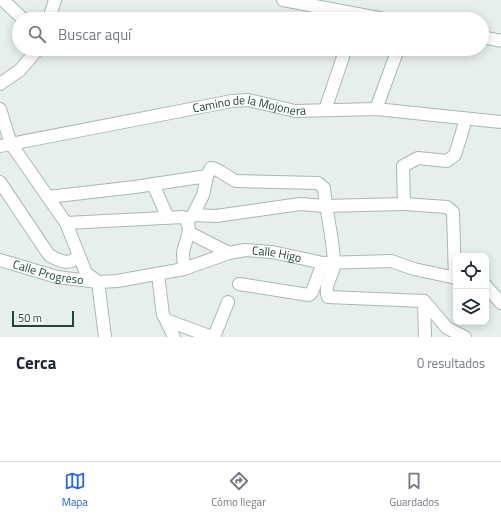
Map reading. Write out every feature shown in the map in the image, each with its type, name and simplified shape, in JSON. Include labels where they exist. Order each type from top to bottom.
[{"type":"street","points":[[3,0],[16,12]]},
{"type":"street","points":[[51,12],[55,0]]},
{"type":"street","points":[[283,0],[347,12]]},
{"type":"street","points":[[489,38],[501,41]]},
{"type":"street","points":[[2,81],[20,70],[32,56]]},
{"type":"street","points":[[376,109],[395,56]]},
{"type":"street","points":[[325,110],[343,57]]},
{"type":"street","name":"Camino de la Mojonera","points":[[6,145],[232,101],[248,100],[296,111],[376,109],[501,122]]},
{"type":"street","points":[[0,109],[6,145],[48,196],[66,223],[86,273],[98,282],[105,337]]},
{"type":"street","points":[[404,204],[403,166],[418,158],[446,161],[455,155],[466,118]]},
{"type":"street","points":[[184,269],[183,253],[190,233],[190,218],[203,195],[207,176],[211,168],[216,169],[225,176],[236,181],[318,183],[324,188],[328,263],[326,292],[328,297],[424,301],[447,328],[465,337]]},
{"type":"street","points":[[48,196],[207,176]]},
{"type":"street","points":[[0,182],[49,255],[59,261],[69,262],[78,256]]},
{"type":"street","points":[[153,184],[167,216]]},
{"type":"street","points":[[66,223],[167,216],[190,218],[216,216],[300,204],[325,206],[404,204],[447,207],[453,212],[454,253]]},
{"type":"street","points":[[190,233],[229,253]]},
{"type":"street","name":"Calle Higo","points":[[98,282],[184,269],[229,253],[245,250],[272,252],[328,263],[391,261],[414,269],[453,278]]},
{"type":"street","points":[[31,270],[49,255]]},
{"type":"street","name":"Calle Progreso","points":[[0,260],[57,277],[98,282]]},
{"type":"street","points":[[240,284],[309,295],[328,263]]},
{"type":"street","points":[[158,274],[163,315],[174,337]]},
{"type":"street","points":[[489,289],[501,303]]},
{"type":"street","points":[[424,301],[425,337]]},
{"type":"street","points":[[166,320],[213,337],[228,302]]}]
